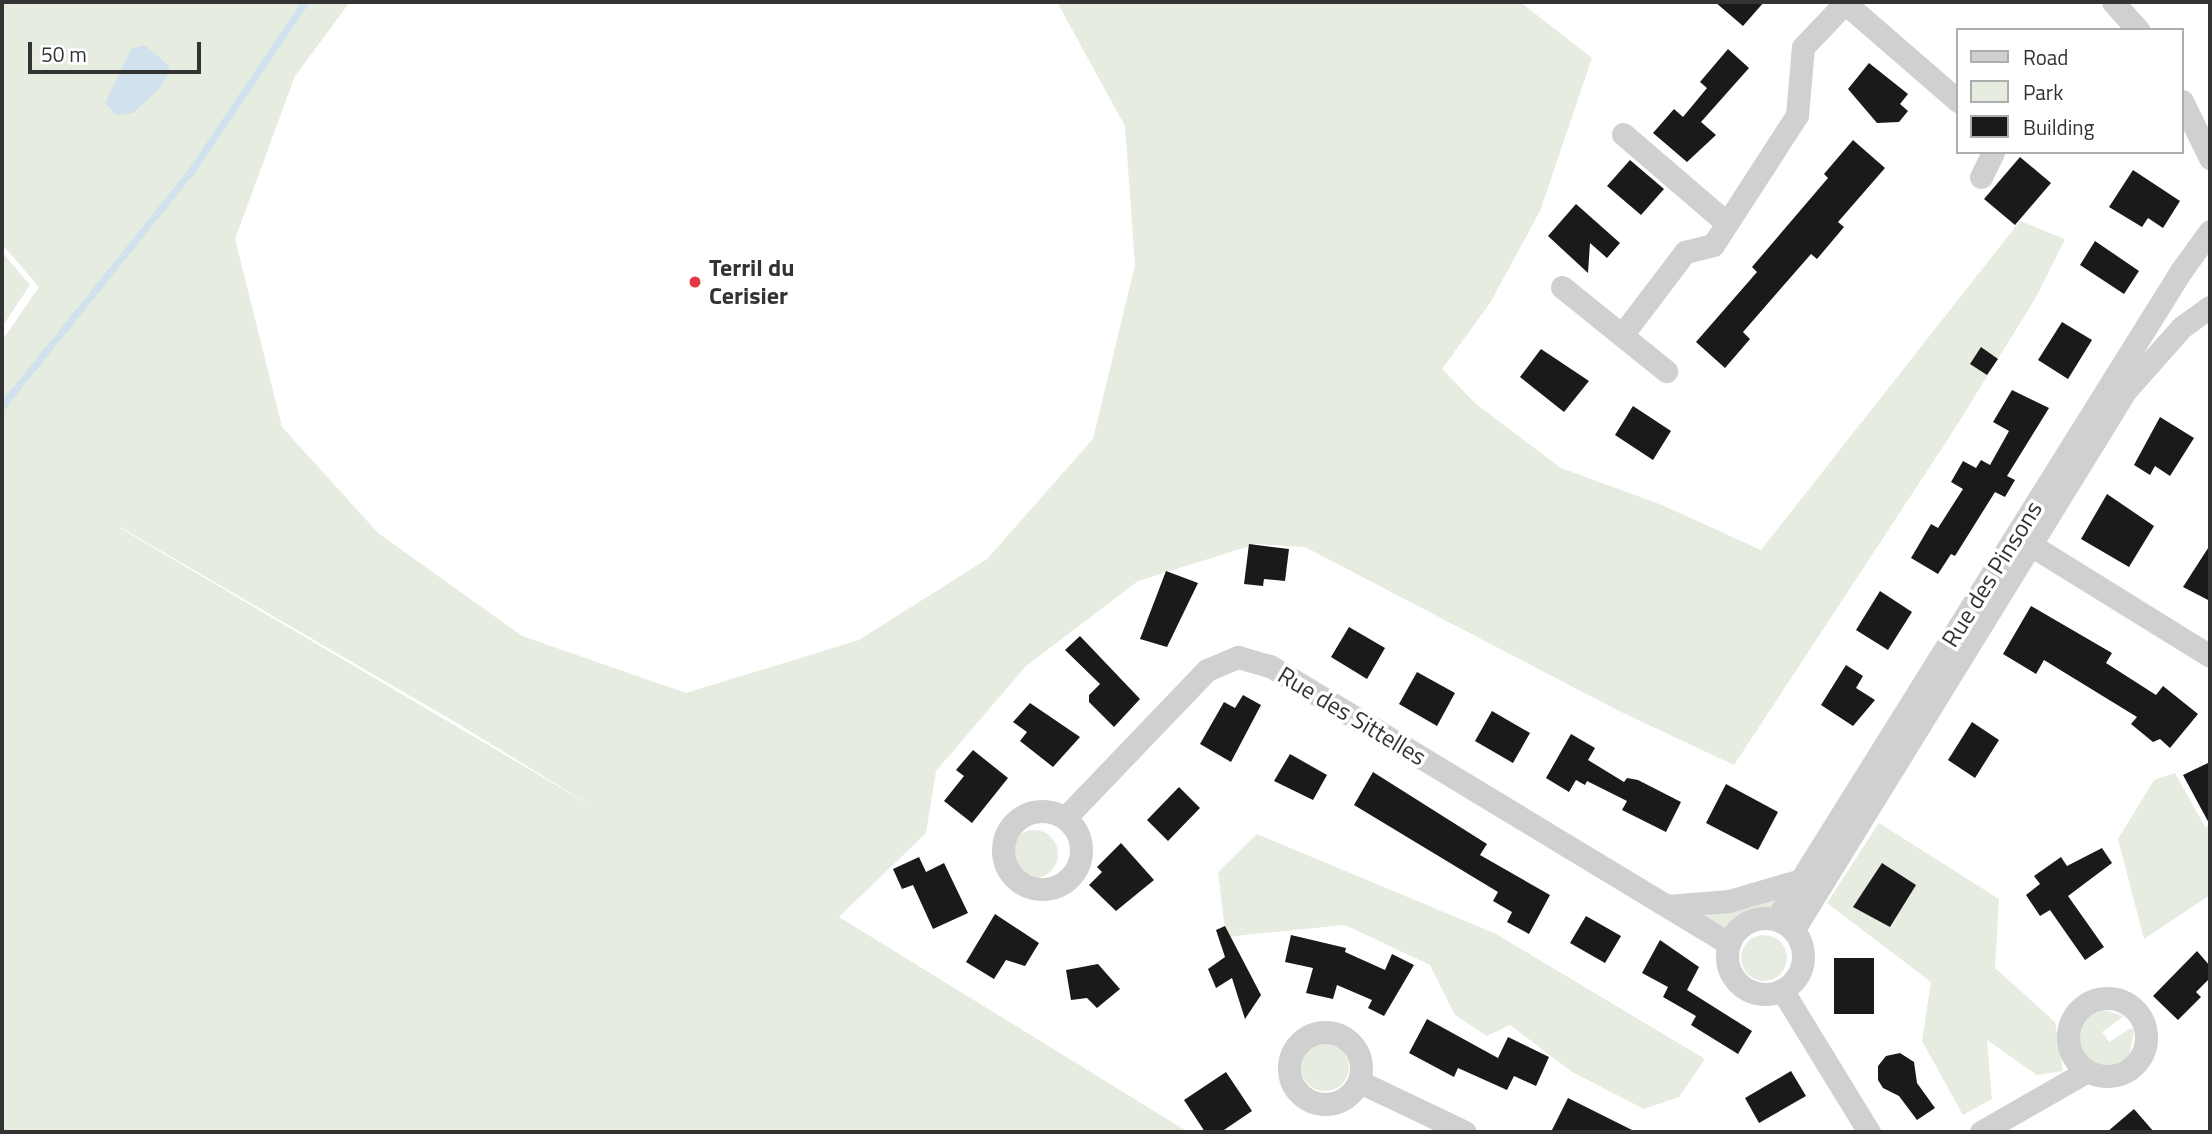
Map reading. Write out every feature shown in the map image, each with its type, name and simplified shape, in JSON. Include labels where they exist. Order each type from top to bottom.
[{"type":"street","points":[[1622,335],[1685,252],[1713,245],[1797,115],[1803,47],[1846,2],[1956,99]]},
{"type":"street","points":[[2113,2],[2135,28]]},
{"type":"street","points":[[2184,105],[2210,158]]},
{"type":"street","points":[[1623,134],[1727,223]]},
{"type":"street","points":[[1981,177],[1992,154]]},
{"type":"street","name":"Rue des Pinsons","points":[[1785,924],[2023,540],[2180,271],[2210,231]]},
{"type":"street","points":[[1562,287],[1666,371]]},
{"type":"street","name":"Rue des Pinsons","points":[[1785,924],[1801,880],[2023,540],[2126,390],[2182,327],[2210,307]]},
{"type":"street","points":[[2023,540],[2210,656]]},
{"type":"street","name":"Rue des Sittelles","points":[[1065,818],[1207,670],[1238,657],[1270,666],[1728,943]]},
{"type":"street","points":[[1667,906],[1729,901],[1801,880]]},
{"type":"street","points":[[1750,920],[1785,924],[1801,941],[1803,962],[1799,975],[1782,990],[1764,994],[1742,987],[1730,972],[1728,943],[1750,920]]},
{"type":"street","points":[[1782,990],[1869,1132]]},
{"type":"street","points":[[1981,1132],[2087,1071]]},
{"type":"street","points":[[1360,1082],[1465,1132]]},
{"type":"green space","points":[[2,2],[350,2],[295,76],[235,239],[282,427],[378,533],[522,636],[686,693],[859,640],[987,559],[1093,439],[1135,265],[1125,126],[1057,2],[1520,2],[1592,58],[1540,211],[1490,303],[1442,369],[1476,404],[1561,468],[1662,505],[1761,550],[2020,221],[2065,239],[2035,299],[1952,433],[1734,765],[1619,711],[1305,547],[1256,544],[1138,581],[1026,666],[936,771],[926,833],[839,917],[1188,1132],[2,1132],[2,341],[39,287],[2,244]],"holes":[[[120,527],[455,722],[600,811]]]},
{"type":"green space","points":[[2,252],[30,285],[2,327]]},
{"type":"green space","points":[[2175,773],[2205,827],[2210,825],[2210,895],[2144,939],[2118,839],[2154,780]]},
{"type":"green space","points":[[1879,823],[1999,899],[1995,968],[2055,1022],[2063,1071],[2037,1075],[1987,1040],[1992,1099],[1963,1115],[1922,1041],[1931,982],[1827,903]]},
{"type":"green space","points":[[1034,830],[1051,837],[1058,854],[1051,871],[1034,878],[1017,871],[1010,854],[1017,837]]},
{"type":"green space","points":[[1257,834],[1496,934],[1705,1059],[1679,1097],[1644,1109],[1572,1072],[1510,1025],[1487,1036],[1455,1015],[1430,965],[1345,925],[1226,937],[1218,872]]},
{"type":"green space","points":[[1776,898],[1776,907],[1738,919],[1731,927],[1720,928],[1699,914]]},
{"type":"green space","points":[[1764,935],[1780,942],[1787,958],[1780,974],[1764,981],[1748,974],[1741,958],[1748,942]]},
{"type":"green space","points":[[2100,1009],[2124,1016],[2102,1032],[2109,1042],[2131,1028],[2134,1031],[2129,1058],[2111,1069],[2091,1067],[2075,1045],[2083,1019]]},
{"type":"green space","points":[[1325,1043],[1342,1050],[1349,1067],[1342,1084],[1325,1091],[1308,1084],[1301,1067],[1308,1050]]},
{"type":"water","points":[[145,45],[169,66],[168,74],[160,88],[133,113],[117,115],[105,103],[131,49]]},
{"type":"building","points":[[1715,2],[1764,2],[1743,26]]},
{"type":"building","points":[[1728,49],[1749,68],[1701,122],[1716,135],[1687,162],[1653,133],[1674,109],[1683,117],[1707,88],[1700,82]]},
{"type":"building","points":[[1869,63],[1908,94],[1900,104],[1908,111],[1899,122],[1877,123],[1848,89]]},
{"type":"building","points":[[1853,140],[1885,168],[1838,222],[1844,227],[1817,259],[1811,254],[1743,332],[1750,339],[1725,368],[1696,342],[1757,272],[1752,267],[1828,178],[1824,174]]},
{"type":"building","points":[[2020,157],[2051,183],[2015,225],[1984,199]]},
{"type":"building","points":[[1630,160],[1664,189],[1641,215],[1607,186]]},
{"type":"building","points":[[2133,170],[2180,201],[2163,228],[2148,218],[2142,227],[2109,207]]},
{"type":"building","points":[[1576,204],[1620,243],[1607,258],[1590,243],[1588,273],[1548,236]]},
{"type":"building","points":[[2095,241],[2139,271],[2124,294],[2080,265]]},
{"type":"building","points":[[2062,322],[2092,340],[2068,379],[2038,360]]},
{"type":"building","points":[[1981,347],[1998,359],[1987,375],[1970,364]]},
{"type":"building","points":[[1541,349],[1589,381],[1564,412],[1520,377]]},
{"type":"building","points":[[2012,390],[2049,408],[2007,476],[2015,480],[2005,497],[1995,492],[1955,556],[1951,554],[1938,574],[1911,558],[1931,524],[1938,528],[1963,489],[1951,482],[1963,461],[1976,468],[1981,460],[1990,465],[2009,431],[1993,422]]},
{"type":"building","points":[[1633,406],[1671,431],[1653,460],[1615,435]]},
{"type":"building","points":[[2160,417],[2194,438],[2170,476],[2155,466],[2150,475],[2134,465]]},
{"type":"building","points":[[2107,494],[2154,526],[2129,567],[2081,539]]},
{"type":"building","points":[[1249,544],[1289,549],[1285,581],[1264,579],[1263,586],[1244,584]]},
{"type":"building","points":[[2210,545],[2210,601],[2183,587]]},
{"type":"building","points":[[1166,571],[1198,583],[1167,647],[1140,639]]},
{"type":"building","points":[[1880,591],[1912,612],[1888,650],[1856,630]]},
{"type":"building","points":[[2031,606],[2112,653],[2106,663],[2156,695],[2163,686],[2198,714],[2170,748],[2160,739],[2153,742],[2131,724],[2137,717],[2044,660],[2036,674],[2003,654]]},
{"type":"building","points":[[1349,627],[1385,648],[1367,679],[1331,657]]},
{"type":"building","points":[[1080,636],[1140,699],[1114,727],[1089,702],[1089,695],[1100,684],[1065,650]]},
{"type":"building","points":[[1846,665],[1863,676],[1856,688],[1875,700],[1853,726],[1821,705]]},
{"type":"building","points":[[1417,672],[1455,693],[1437,726],[1399,704]]},
{"type":"building","points":[[1243,695],[1261,705],[1231,762],[1200,744],[1224,702],[1235,708]]},
{"type":"building","points":[[1030,703],[1080,737],[1053,767],[1020,741],[1027,732],[1013,722]]},
{"type":"building","points":[[1492,711],[1530,733],[1513,763],[1475,741]]},
{"type":"building","points":[[1972,722],[1999,740],[1975,778],[1948,760]]},
{"type":"building","points":[[1571,734],[1595,748],[1588,760],[1624,782],[1627,778],[1638,780],[1681,802],[1666,832],[1622,810],[1627,801],[1587,781],[1585,785],[1576,780],[1569,792],[1546,778]]},
{"type":"building","points":[[973,750],[1008,778],[972,823],[944,801],[964,776],[956,770]]},
{"type":"building","points":[[1290,754],[1327,775],[1313,800],[1274,781]]},
{"type":"building","points":[[2210,762],[2210,825],[2183,775]]},
{"type":"building","points":[[1373,772],[1487,844],[1480,855],[1550,895],[1529,934],[1507,922],[1512,912],[1493,901],[1498,892],[1354,805]]},
{"type":"building","points":[[1726,784],[1778,812],[1758,850],[1706,823]]},
{"type":"building","points":[[1179,787],[1200,808],[1168,841],[1147,820]]},
{"type":"building","points":[[1121,843],[1154,880],[1116,911],[1089,885],[1102,872],[1097,867]]},
{"type":"building","points":[[2102,848],[2112,863],[2068,896],[2104,947],[2085,960],[2050,910],[2040,916],[2026,895],[2040,884],[2034,876],[2061,857],[2067,866]]},
{"type":"building","points":[[919,857],[926,872],[944,863],[968,913],[933,929],[913,885],[902,889],[893,869]]},
{"type":"building","points":[[1882,863],[1916,885],[1890,927],[1853,907]]},
{"type":"building","points":[[995,914],[1039,943],[1025,966],[1006,960],[994,979],[966,962]]},
{"type":"building","points":[[1586,916],[1621,936],[1605,963],[1570,943]]},
{"type":"building","points":[[1225,926],[1261,995],[1245,1019],[1232,978],[1216,988],[1208,969],[1225,957],[1216,930]]},
{"type":"building","points":[[1291,935],[1346,948],[1345,952],[1385,970],[1392,954],[1414,965],[1384,1016],[1368,1008],[1372,1000],[1337,985],[1333,999],[1306,993],[1313,968],[1285,962]]},
{"type":"building","points":[[1660,940],[1699,967],[1687,990],[1752,1031],[1738,1054],[1691,1025],[1696,1016],[1663,997],[1668,987],[1642,973]]},
{"type":"building","points":[[2197,951],[2210,966],[2210,978],[2196,992],[2201,997],[2178,1020],[2153,996]]},
{"type":"building","points":[[1834,958],[1874,958],[1874,1014],[1834,1014]]},
{"type":"building","points":[[1098,964],[1120,989],[1097,1008],[1087,998],[1071,1000],[1066,970]]},
{"type":"building","points":[[1427,1019],[1498,1058],[1508,1037],[1549,1057],[1536,1086],[1514,1076],[1507,1090],[1458,1068],[1454,1077],[1409,1053]]},
{"type":"building","points":[[1900,1053],[1914,1062],[1917,1083],[1935,1108],[1917,1120],[1899,1096],[1883,1088],[1878,1080],[1878,1066],[1886,1056]]},
{"type":"building","points":[[1791,1071],[1806,1096],[1759,1123],[1745,1098]]},
{"type":"building","points":[[1226,1072],[1252,1111],[1221,1132],[1205,1132],[1184,1100]]},
{"type":"building","points":[[1568,1098],[1636,1132],[1551,1132]]},
{"type":"building","points":[[2134,1109],[2154,1132],[2107,1132]]},
{"type":"waterway","points":[[2,406],[191,171],[305,2]]},
{"type":"place","name":"Terril du Cerisier","points":[[695,282]]}]
